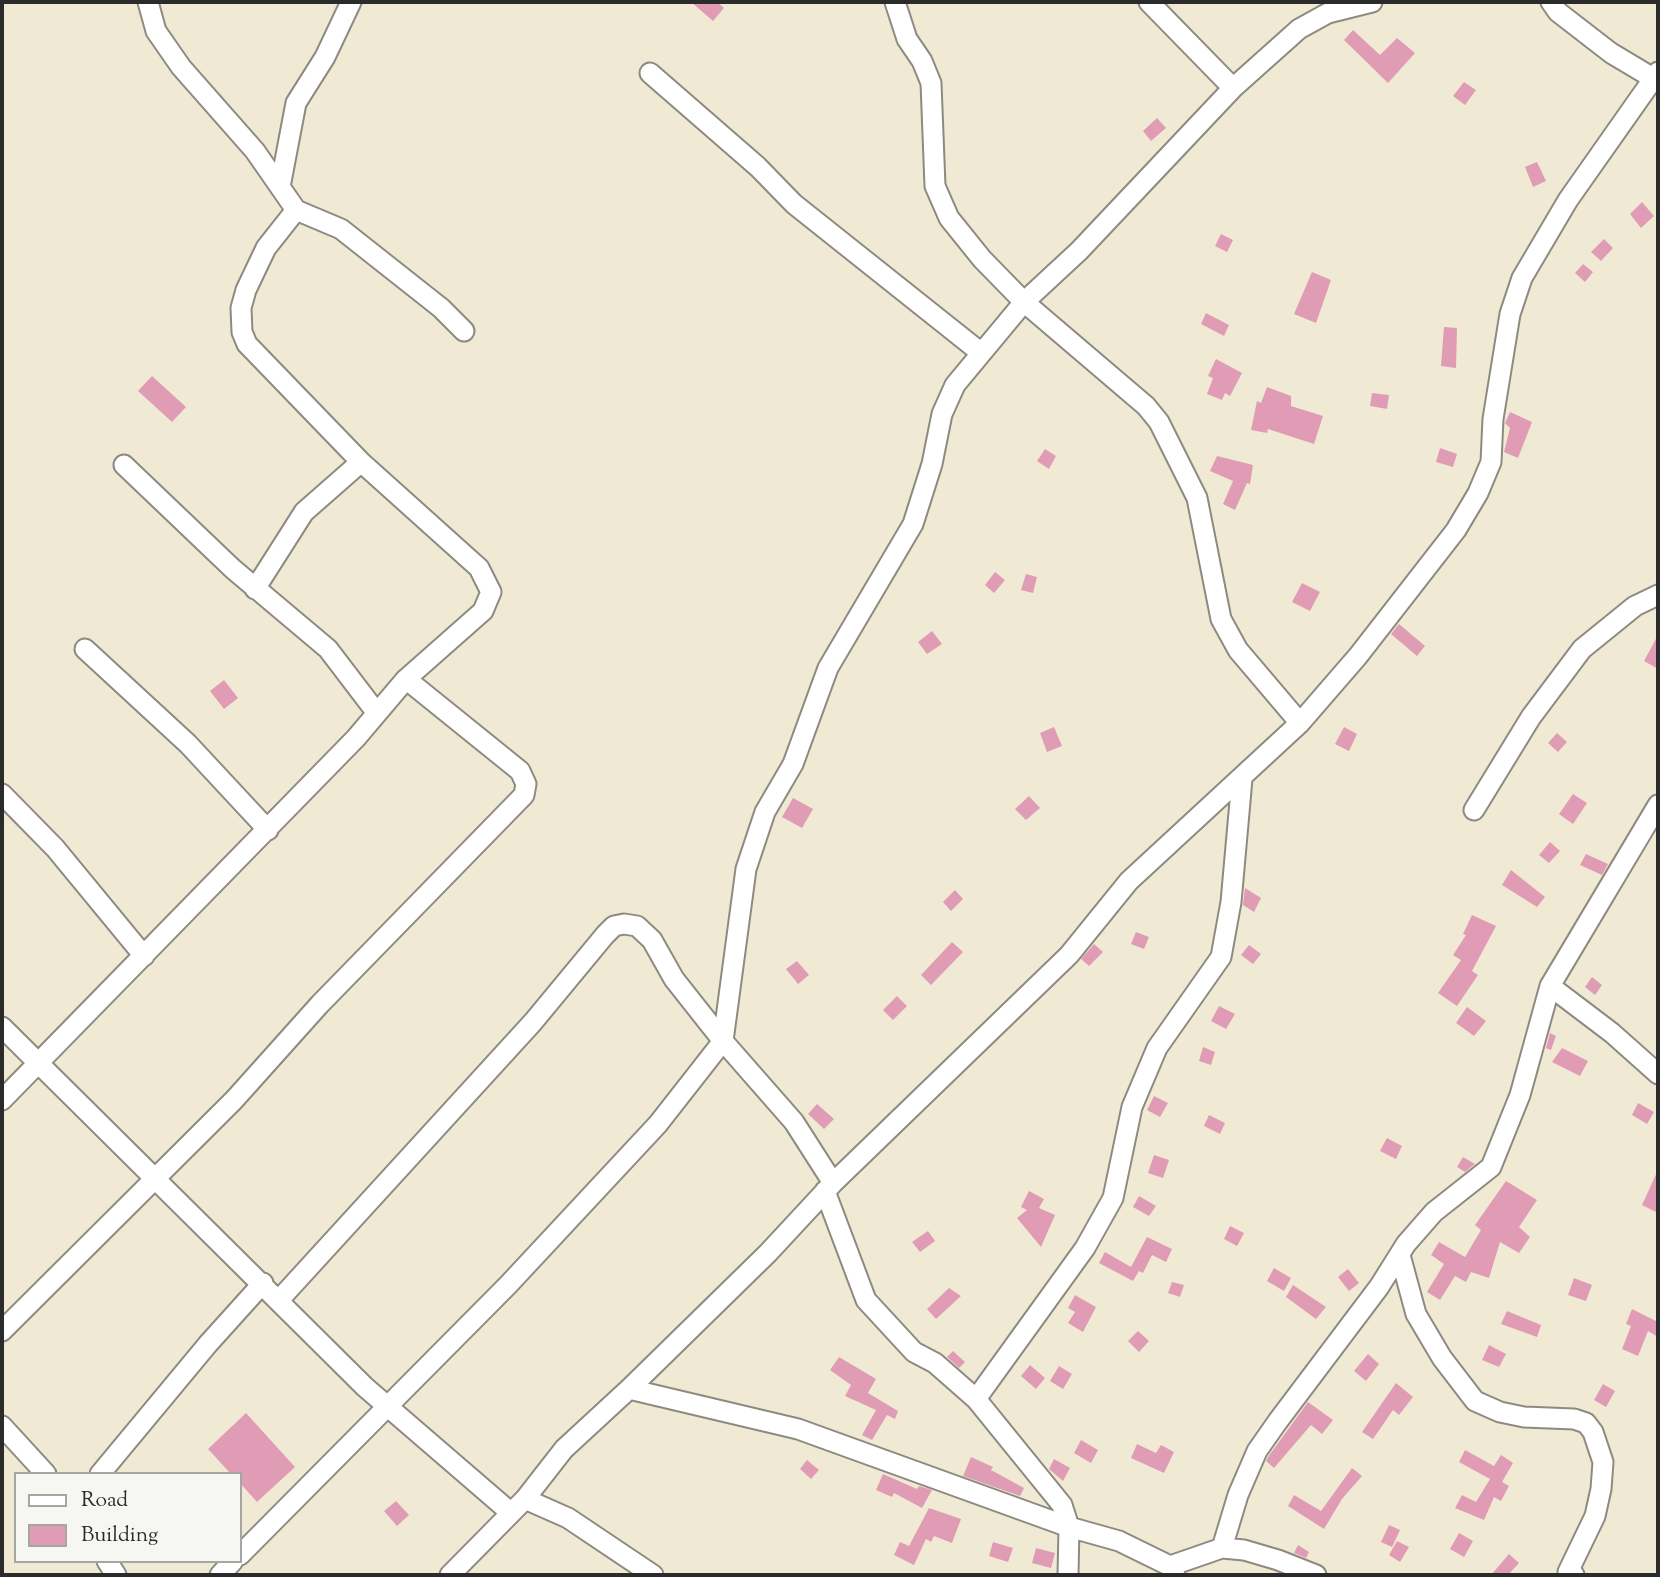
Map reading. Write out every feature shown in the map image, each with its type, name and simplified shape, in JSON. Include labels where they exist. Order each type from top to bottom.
[{"type":"street","points":[[148,2],[156,32],[181,67],[221,110],[296,210],[341,229],[441,308],[464,331]]},
{"type":"street","points":[[280,187],[296,103],[325,57],[351,2]]},
{"type":"street","points":[[895,2],[908,39],[922,61],[931,83],[935,186],[949,218],[1024,302],[1146,406],[1159,422],[1197,498],[1222,619],[1238,650],[1300,723]]},
{"type":"street","points":[[1149,2],[1233,88]]},
{"type":"street","points":[[242,1553],[508,1285],[658,1125],[723,1041],[746,869],[765,811],[793,764],[828,668],[913,524],[932,464],[942,414],[955,385],[1024,302],[1079,251],[1233,88],[1299,29],[1328,13],[1372,2]]},
{"type":"street","points":[[450,1575],[517,1506],[564,1449],[629,1390],[768,1253],[829,1187],[1069,955],[1129,881],[1300,723],[1456,530],[1478,492],[1490,462],[1493,419],[1510,314],[1522,278],[1569,200],[1656,77],[1611,53],[1558,12],[1551,2]]},
{"type":"street","points":[[650,73],[758,167],[794,204],[980,352]]},
{"type":"street","points":[[2,1100],[268,830],[356,738],[406,678],[483,611],[491,592],[479,568],[361,462],[247,344],[242,332],[241,307],[246,290],[266,248],[296,210]]},
{"type":"street","points":[[255,589],[304,512],[361,462]]},
{"type":"street","points":[[124,465],[255,589],[328,649],[376,712]]},
{"type":"street","points":[[1474,810],[1531,717],[1582,649],[1635,606],[1658,595]]},
{"type":"street","points":[[85,649],[188,744],[268,830]]},
{"type":"street","points":[[2,1331],[158,1178],[320,1004],[524,794],[526,784],[520,771],[406,678]]},
{"type":"street","points":[[976,1399],[1085,1248],[1108,1208],[1113,1198],[1132,1107],[1157,1048],[1221,957],[1231,902],[1242,779]]},
{"type":"street","points":[[2,794],[55,848],[144,956]]},
{"type":"street","points":[[1222,1548],[1238,1495],[1257,1451],[1434,1212],[1491,1167],[1520,1095],[1550,986],[1658,805]]},
{"type":"street","points":[[279,1300],[533,1022],[614,926],[638,926],[652,940],[674,979],[723,1041],[794,1122],[829,1187],[866,1300],[914,1352],[934,1363],[976,1399],[1062,1505],[1069,1527],[1068,1575]]},
{"type":"street","points":[[1550,986],[1612,1032],[1658,1074]]},
{"type":"street","points":[[2,1027],[158,1178],[365,1387],[517,1506],[568,1518],[653,1575]]},
{"type":"street","points":[[1400,1255],[1416,1314],[1442,1358],[1475,1401],[1500,1412],[1524,1417],[1574,1419],[1586,1423],[1593,1432],[1603,1462],[1601,1489],[1595,1516],[1569,1574]]},
{"type":"street","points":[[102,1472],[208,1344],[263,1283]]},
{"type":"street","points":[[629,1390],[798,1429],[1069,1527],[1119,1541],[1173,1571],[1222,1548],[1266,1556],[1315,1575]]},
{"type":"street","points":[[2,1426],[44,1472]]},
{"type":"building","points":[[691,2],[717,2],[724,8],[713,21]]},
{"type":"building","points":[[1353,30],[1380,55],[1397,38],[1415,53],[1388,83],[1344,40]]},
{"type":"building","points":[[1464,82],[1476,90],[1465,105],[1453,96]]},
{"type":"building","points":[[1157,118],[1166,128],[1151,141],[1143,131]]},
{"type":"building","points":[[1537,162],[1546,181],[1533,187],[1525,167]]},
{"type":"building","points":[[1642,202],[1654,216],[1641,228],[1630,214]]},
{"type":"building","points":[[1221,234],[1233,240],[1227,252],[1215,246]]},
{"type":"building","points":[[1604,239],[1613,248],[1601,261],[1591,252]]},
{"type":"building","points":[[1583,264],[1593,272],[1585,282],[1575,273]]},
{"type":"building","points":[[1312,272],[1331,280],[1316,323],[1294,314]]},
{"type":"building","points":[[1206,313],[1229,325],[1224,336],[1201,324]]},
{"type":"building","points":[[1444,327],[1457,328],[1456,368],[1441,366]]},
{"type":"building","points":[[1216,359],[1242,373],[1230,396],[1225,393],[1222,400],[1207,394],[1213,378],[1208,376]]},
{"type":"building","points":[[152,376],[186,407],[172,422],[138,391]]},
{"type":"building","points":[[1267,387],[1291,396],[1291,406],[1323,416],[1314,444],[1268,429],[1267,433],[1251,430],[1257,401],[1261,403]]},
{"type":"building","points":[[1372,393],[1389,395],[1387,409],[1370,406]]},
{"type":"building","points":[[1510,412],[1532,422],[1518,458],[1504,452],[1510,428],[1505,423]]},
{"type":"building","points":[[1440,448],[1457,454],[1453,467],[1436,462]]},
{"type":"building","points":[[1045,449],[1056,456],[1049,469],[1037,461]]},
{"type":"building","points":[[1217,456],[1253,465],[1250,484],[1247,483],[1235,510],[1223,504],[1233,481],[1210,471]]},
{"type":"building","points":[[995,572],[1005,580],[994,593],[985,585]]},
{"type":"building","points":[[1026,574],[1037,577],[1033,593],[1021,590]]},
{"type":"building","points":[[1302,583],[1320,592],[1310,611],[1292,602]]},
{"type":"building","points":[[1399,624],[1425,646],[1417,656],[1391,634]]},
{"type":"building","points":[[932,631],[942,644],[927,654],[918,642]]},
{"type":"building","points":[[1658,635],[1658,669],[1644,661]]},
{"type":"building","points":[[224,680],[238,698],[224,709],[210,691]]},
{"type":"building","points":[[1054,727],[1062,746],[1047,752],[1040,733]]},
{"type":"building","points":[[1344,727],[1357,734],[1349,751],[1335,744]]},
{"type":"building","points":[[1557,733],[1567,742],[1558,752],[1548,743]]},
{"type":"building","points":[[1573,794],[1587,803],[1573,824],[1559,814]]},
{"type":"building","points":[[1029,796],[1040,808],[1026,820],[1015,809]]},
{"type":"building","points":[[793,798],[813,809],[802,828],[782,817]]},
{"type":"building","points":[[1550,842],[1560,851],[1549,863],[1539,855]]},
{"type":"building","points":[[1586,854],[1608,864],[1602,875],[1580,865]]},
{"type":"building","points":[[1511,870],[1545,897],[1537,907],[1502,885]]},
{"type":"building","points":[[1245,888],[1261,898],[1254,912],[1243,905]]},
{"type":"building","points":[[955,890],[963,899],[951,911],[943,902]]},
{"type":"building","points":[[1472,915],[1496,926],[1472,971],[1478,975],[1457,1006],[1438,993],[1461,960],[1453,955],[1466,935],[1463,934]]},
{"type":"building","points":[[1136,932],[1149,937],[1144,949],[1131,944]]},
{"type":"building","points":[[952,942],[963,952],[931,985],[921,975]]},
{"type":"building","points":[[1094,944],[1103,952],[1089,966],[1081,959]]},
{"type":"building","points":[[1249,945],[1261,954],[1253,964],[1241,955]]},
{"type":"building","points":[[797,961],[809,975],[798,984],[786,969]]},
{"type":"building","points":[[1592,977],[1602,985],[1595,995],[1585,987]]},
{"type":"building","points":[[897,996],[907,1006],[893,1020],[883,1010]]},
{"type":"building","points":[[1219,1006],[1235,1014],[1226,1029],[1211,1021]]},
{"type":"building","points":[[1467,1007],[1486,1021],[1474,1036],[1456,1023]]},
{"type":"building","points":[[1550,1033],[1556,1036],[1551,1050],[1546,1048]]},
{"type":"building","points":[[1203,1047],[1215,1052],[1211,1065],[1199,1061]]},
{"type":"building","points":[[1562,1048],[1588,1061],[1580,1076],[1552,1062]]},
{"type":"building","points":[[1154,1096],[1168,1103],[1160,1117],[1147,1110]]},
{"type":"building","points":[[1638,1103],[1654,1112],[1647,1124],[1632,1115]]},
{"type":"building","points":[[817,1104],[834,1119],[824,1129],[808,1114]]},
{"type":"building","points":[[1209,1115],[1225,1123],[1220,1134],[1204,1126]]},
{"type":"building","points":[[1387,1138],[1402,1146],[1396,1159],[1380,1151]]},
{"type":"building","points":[[1154,1155],[1169,1160],[1163,1178],[1148,1173]]},
{"type":"building","points":[[1463,1157],[1475,1164],[1465,1172],[1457,1167]]},
{"type":"building","points":[[1658,1170],[1658,1213],[1642,1205]]},
{"type":"building","points":[[1506,1181],[1537,1200],[1519,1227],[1530,1237],[1519,1253],[1500,1242],[1489,1278],[1471,1272],[1466,1282],[1455,1276],[1440,1300],[1427,1292],[1444,1264],[1431,1255],[1439,1242],[1465,1257],[1481,1230],[1475,1225]]},
{"type":"building","points":[[1029,1191],[1044,1199],[1039,1208],[1055,1215],[1041,1247],[1017,1218],[1027,1210],[1021,1207]]},
{"type":"building","points":[[1139,1196],[1156,1206],[1149,1216],[1133,1207]]},
{"type":"building","points":[[1230,1226],[1244,1233],[1237,1246],[1224,1239]]},
{"type":"building","points":[[928,1231],[935,1241],[920,1252],[912,1242]]},
{"type":"building","points":[[1147,1237],[1172,1249],[1166,1262],[1152,1255],[1143,1273],[1139,1271],[1133,1281],[1099,1263],[1105,1252],[1131,1267]]},
{"type":"building","points":[[1274,1268],[1291,1278],[1284,1291],[1267,1281]]},
{"type":"building","points":[[1348,1269],[1359,1283],[1349,1291],[1338,1277]]},
{"type":"building","points":[[1574,1278],[1592,1285],[1586,1301],[1568,1295]]},
{"type":"building","points":[[1172,1282],[1184,1285],[1180,1297],[1168,1293]]},
{"type":"building","points":[[1293,1285],[1326,1307],[1316,1319],[1286,1297]]},
{"type":"building","points":[[949,1288],[961,1296],[936,1319],[927,1309]]},
{"type":"building","points":[[1075,1295],[1096,1307],[1083,1332],[1068,1323],[1075,1312],[1068,1308]]},
{"type":"building","points":[[1632,1309],[1658,1322],[1658,1337],[1648,1331],[1638,1356],[1622,1349],[1631,1326],[1626,1324]]},
{"type":"building","points":[[1507,1311],[1541,1325],[1537,1337],[1501,1324]]},
{"type":"building","points":[[1138,1331],[1149,1341],[1139,1352],[1128,1341]]},
{"type":"building","points":[[1489,1345],[1506,1354],[1499,1367],[1482,1360]]},
{"type":"building","points":[[953,1351],[965,1362],[959,1368],[947,1357]]},
{"type":"building","points":[[1368,1354],[1379,1364],[1366,1381],[1354,1371]]},
{"type":"building","points":[[839,1357],[876,1379],[868,1393],[898,1411],[895,1419],[887,1415],[872,1440],[862,1435],[876,1410],[845,1396],[851,1385],[830,1370]]},
{"type":"building","points":[[1030,1365],[1045,1378],[1036,1389],[1021,1376]]},
{"type":"building","points":[[1059,1366],[1072,1374],[1063,1389],[1050,1381]]},
{"type":"building","points":[[1396,1383],[1413,1397],[1399,1415],[1393,1410],[1373,1439],[1362,1432]]},
{"type":"building","points":[[1603,1384],[1615,1391],[1606,1407],[1594,1400]]},
{"type":"building","points":[[1308,1402],[1333,1420],[1322,1434],[1311,1425],[1274,1468],[1266,1461],[1268,1457]]},
{"type":"building","points":[[246,1413],[295,1467],[257,1502],[242,1485],[242,1472],[229,1472],[208,1449]]},
{"type":"building","points":[[1081,1440],[1098,1450],[1091,1463],[1074,1453]]},
{"type":"building","points":[[1137,1444],[1156,1453],[1161,1445],[1174,1452],[1164,1473],[1131,1458]]},
{"type":"building","points":[[1465,1450],[1494,1466],[1501,1455],[1513,1463],[1502,1482],[1509,1486],[1501,1501],[1494,1497],[1484,1520],[1455,1508],[1462,1495],[1476,1502],[1490,1479],[1459,1462]]},
{"type":"building","points":[[971,1457],[993,1467],[991,1470],[1024,1488],[1020,1496],[963,1476]]},
{"type":"building","points":[[1054,1459],[1070,1468],[1063,1481],[1049,1469]]},
{"type":"building","points":[[807,1460],[819,1470],[811,1479],[800,1469]]},
{"type":"building","points":[[1352,1468],[1362,1476],[1342,1499],[1324,1529],[1288,1506],[1294,1495],[1321,1511]]},
{"type":"building","points":[[883,1474],[917,1489],[919,1486],[932,1490],[922,1508],[894,1493],[892,1497],[876,1490]]},
{"type":"building","points":[[396,1501],[409,1515],[397,1526],[384,1511]]},
{"type":"building","points":[[929,1508],[961,1519],[952,1543],[934,1536],[931,1542],[926,1539],[914,1565],[894,1555],[900,1542],[909,1546]]},
{"type":"building","points":[[1389,1525],[1400,1530],[1392,1547],[1381,1542]]},
{"type":"building","points":[[1459,1533],[1473,1541],[1464,1557],[1450,1549]]},
{"type":"building","points":[[1397,1541],[1409,1547],[1400,1562],[1389,1555]]},
{"type":"building","points":[[993,1542],[1013,1548],[1008,1562],[989,1556]]},
{"type":"building","points":[[1298,1545],[1309,1552],[1306,1558],[1294,1553]]},
{"type":"building","points":[[1036,1548],[1055,1553],[1051,1568],[1032,1563]]},
{"type":"building","points":[[1509,1554],[1519,1563],[1508,1575],[1491,1575]]}]
